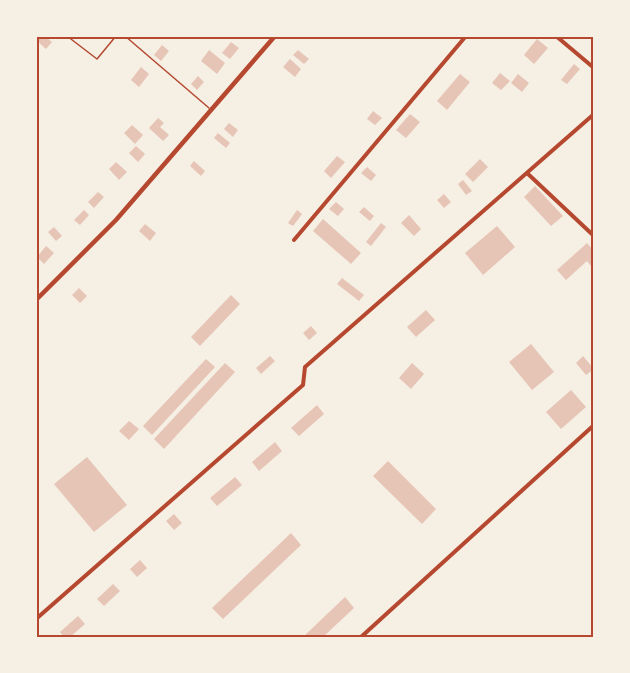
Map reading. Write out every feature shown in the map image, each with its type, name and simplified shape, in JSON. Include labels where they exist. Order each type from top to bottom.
[{"type":"street","points":[[36,300],[116,220],[275,36]]},
{"type":"street","points":[[294,240],[466,36]]},
{"type":"street","points":[[556,36],[594,68]]},
{"type":"street","points":[[36,619],[303,385],[305,367],[594,114]]},
{"type":"street","points":[[526,172],[594,236]]},
{"type":"street","points":[[361,637],[594,424]]},
{"type":"lane","points":[[125,36],[212,110]]},
{"type":"path","points":[[67,36],[97,59],[116,36]]},
{"type":"building","points":[[38,36],[45,36],[52,42],[46,49],[36,40]]},
{"type":"building","points":[[537,39],[548,48],[534,64],[524,55]]},
{"type":"building","points":[[231,42],[239,48],[230,59],[222,53]]},
{"type":"building","points":[[162,45],[169,51],[161,61],[154,55]]},
{"type":"building","points":[[209,50],[225,63],[217,74],[201,61]]},
{"type":"building","points":[[298,50],[309,59],[304,64],[293,55]]},
{"type":"building","points":[[290,59],[301,69],[295,77],[283,67]]},
{"type":"building","points":[[574,64],[580,69],[567,84],[561,80]]},
{"type":"building","points":[[141,67],[149,74],[139,87],[131,80]]},
{"type":"building","points":[[500,73],[510,81],[501,90],[492,83]]},
{"type":"building","points":[[460,74],[470,82],[447,110],[437,101]]},
{"type":"building","points":[[518,74],[529,83],[522,92],[511,83]]},
{"type":"building","points":[[198,76],[204,82],[197,90],[191,84]]},
{"type":"building","points":[[373,111],[382,118],[375,125],[367,119]]},
{"type":"building","points":[[410,114],[420,122],[406,138],[396,130]]},
{"type":"building","points":[[158,118],[164,123],[160,127],[169,135],[163,141],[149,128]]},
{"type":"building","points":[[229,123],[238,130],[233,137],[224,129]]},
{"type":"building","points":[[132,125],[143,135],[135,144],[124,133]]},
{"type":"building","points":[[218,133],[230,143],[226,148],[214,138]]},
{"type":"building","points":[[136,146],[145,154],[138,162],[129,153]]},
{"type":"building","points":[[337,156],[345,162],[331,178],[324,171]]},
{"type":"building","points":[[480,159],[488,167],[473,182],[465,174]]},
{"type":"building","points":[[194,161],[205,171],[201,176],[190,166]]},
{"type":"building","points":[[116,162],[127,172],[119,180],[109,169]]},
{"type":"building","points":[[367,167],[376,175],[371,181],[361,173]]},
{"type":"building","points":[[463,180],[472,191],[466,195],[458,184]]},
{"type":"building","points":[[535,186],[563,216],[551,226],[524,197]]},
{"type":"building","points":[[98,192],[104,197],[94,208],[88,202]]},
{"type":"building","points":[[444,194],[451,202],[444,208],[437,200]]},
{"type":"building","points":[[336,202],[344,209],[338,216],[329,209]]},
{"type":"building","points":[[364,207],[374,216],[370,221],[359,212]]},
{"type":"building","points":[[84,210],[89,215],[80,225],[74,220]]},
{"type":"building","points":[[297,210],[302,214],[293,226],[288,223]]},
{"type":"building","points":[[409,215],[421,229],[414,236],[401,223]]},
{"type":"building","points":[[323,219],[361,253],[351,264],[313,231]]},
{"type":"building","points":[[381,223],[386,227],[371,246],[366,242]]},
{"type":"building","points":[[145,224],[156,233],[150,241],[139,231]]},
{"type":"building","points":[[497,226],[515,247],[483,275],[465,253]]},
{"type":"building","points":[[54,227],[62,236],[56,241],[48,232]]},
{"type":"building","points":[[587,243],[594,251],[594,270],[587,261],[566,280],[557,270]]},
{"type":"building","points":[[46,246],[54,253],[44,264],[37,257]]},
{"type":"building","points":[[342,278],[364,295],[359,301],[337,284]]},
{"type":"building","points":[[79,288],[87,296],[80,303],[72,295]]},
{"type":"building","points":[[231,295],[240,304],[200,346],[191,337]]},
{"type":"building","points":[[426,310],[435,320],[416,337],[407,327]]},
{"type":"building","points":[[311,326],[317,333],[309,340],[303,333]]},
{"type":"building","points":[[531,344],[554,372],[532,390],[509,362]]},
{"type":"building","points":[[270,356],[275,361],[261,374],[256,368]]},
{"type":"building","points":[[583,356],[594,369],[586,375],[576,363]]},
{"type":"building","points":[[206,359],[215,367],[152,435],[143,426]]},
{"type":"building","points":[[225,363],[235,372],[164,449],[154,439]]},
{"type":"building","points":[[412,363],[424,374],[411,389],[399,378]]},
{"type":"building","points":[[571,390],[586,407],[561,429],[546,412]]},
{"type":"building","points":[[317,405],[324,414],[299,436],[291,428]]},
{"type":"building","points":[[129,421],[139,429],[129,440],[119,431]]},
{"type":"building","points":[[275,442],[282,451],[259,471],[252,462]]},
{"type":"building","points":[[87,457],[127,505],[94,532],[54,484]]},
{"type":"building","points":[[388,461],[436,509],[422,524],[373,476]]},
{"type":"building","points":[[235,477],[242,485],[217,506],[210,498]]},
{"type":"building","points":[[174,514],[182,523],[174,530],[166,521]]},
{"type":"building","points":[[291,533],[301,545],[223,619],[212,608]]},
{"type":"building","points":[[140,560],[147,568],[137,577],[130,569]]},
{"type":"building","points":[[113,584],[120,591],[104,606],[97,599]]},
{"type":"building","points":[[345,597],[354,608],[323,637],[303,637]]},
{"type":"building","points":[[78,616],[85,624],[70,637],[64,637],[60,632]]}]
